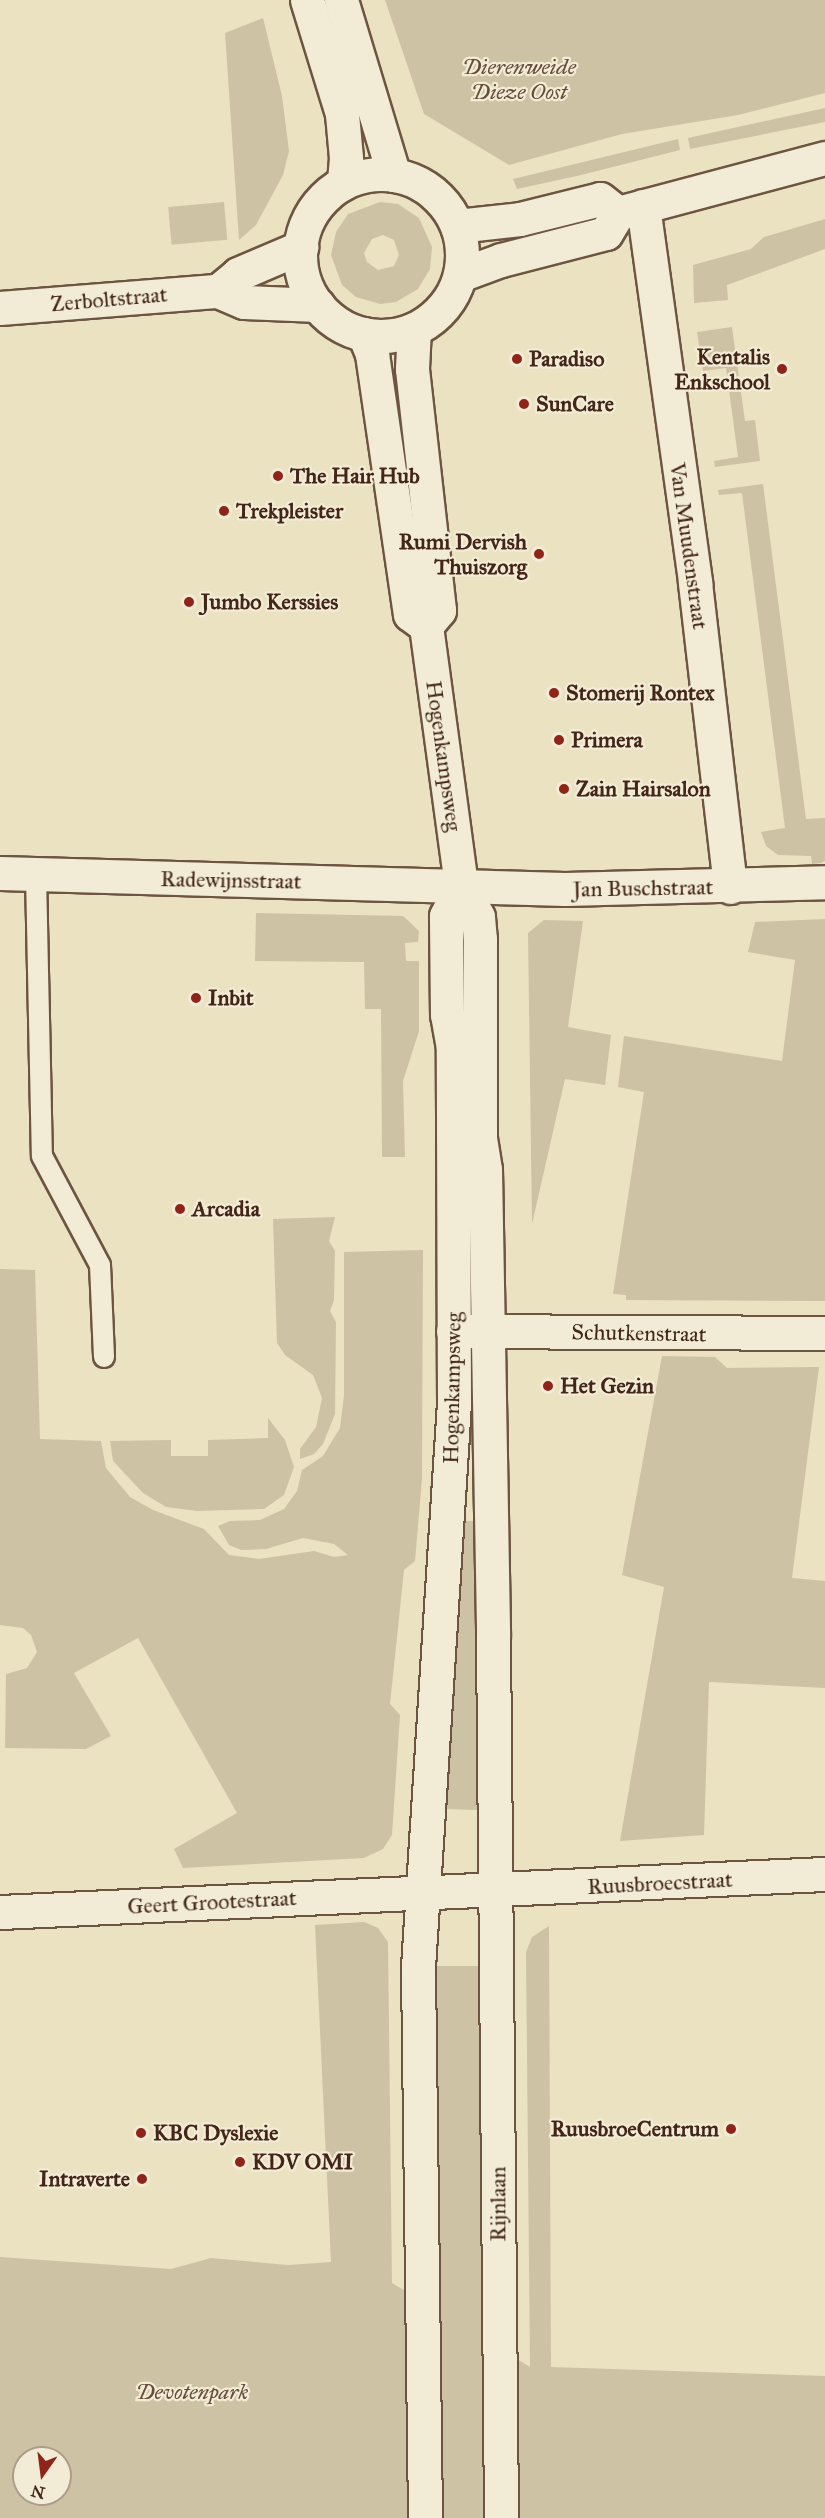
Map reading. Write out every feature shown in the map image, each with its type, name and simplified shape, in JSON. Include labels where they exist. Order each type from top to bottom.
[{"type":"street","points":[[307,0],[342,114],[346,158],[344,183]]},
{"type":"street","points":[[341,0],[394,175]]},
{"type":"street","points":[[460,275],[501,260],[606,233],[630,209],[825,158]]},
{"type":"street","points":[[368,175],[394,175],[430,189],[457,226],[462,255],[460,275],[444,307],[414,328],[389,335],[364,334],[339,323],[318,305],[302,272],[300,247],[314,209],[344,183],[368,175]]},
{"type":"street","points":[[457,226],[520,219],[600,199],[630,209]]},
{"type":"street","name":"Van Muudenstraat","points":[[630,209],[695,583],[730,887]]},
{"type":"street","points":[[218,291],[238,274],[300,247]]},
{"type":"street","name":"Zerboltstraat","points":[[0,308],[218,291],[244,303],[318,305]]},
{"type":"street","points":[[364,334],[372,354],[410,614],[426,626],[439,610],[412,369],[414,328]]},
{"type":"street","name":"Hogenkampsweg","points":[[426,626],[461,886],[478,916],[480,939],[480,1138],[485,1169],[488,1330],[494,1891]]},
{"type":"street","name":"Radewijnsstraat","points":[[0,873],[461,886]]},
{"type":"street","name":"Jan Buschstraat","points":[[461,886],[730,887],[825,882]]},
{"type":"street","name":"Hogenkampsweg","points":[[424,1893],[454,1402],[453,1048],[447,1015],[446,915],[461,886]]},
{"type":"street","name":"Schutkenstraat","points":[[453,1331],[825,1333]]},
{"type":"street","name":"Ruusbroecstraat","points":[[424,1893],[825,1874]]},
{"type":"street","name":"Rijnlaan","points":[[494,1891],[501,2518]]},
{"type":"street","points":[[424,1893],[418,1967],[425,2518]]},
{"type":"street","name":"Geert Grootestraat","points":[[0,1912],[424,1893]]},
{"type":"lane","points":[[36,875],[42,1156],[100,1265],[104,1357]]},
{"type":"green space","name":"Dierenweide Dieze Oost","points":[[385,0],[825,0],[825,93],[738,115],[622,134],[509,165],[424,114]]},
{"type":"green space","points":[[263,18],[282,96],[289,151],[283,175],[256,225],[239,240],[225,33]]},
{"type":"green space","points":[[825,108],[825,122],[690,149],[688,138]]},
{"type":"green space","points":[[678,139],[680,150],[577,176],[517,189],[513,179]]},
{"type":"green space","points":[[224,202],[227,240],[172,245],[168,207]]},
{"type":"green space","points":[[380,202],[398,204],[419,218],[432,247],[430,269],[418,289],[396,302],[380,304],[356,297],[342,285],[331,255],[336,232],[348,214]],"holes":[[[383,235],[394,240],[399,255],[394,266],[378,270],[367,262],[364,253],[372,239]]]},
{"type":"green space","points":[[825,219],[825,249],[727,285],[728,300],[694,303],[693,265],[751,249],[764,237]]},
{"type":"green space","points":[[732,327],[745,421],[755,420],[760,461],[715,467],[714,461],[738,457],[726,368],[703,371],[697,332]]},
{"type":"green space","points":[[763,484],[806,819],[825,818],[825,861],[821,863],[812,864],[811,856],[778,855],[766,846],[761,832],[785,828],[742,493],[719,495],[718,490]]},
{"type":"green space","points":[[256,913],[403,916],[419,931],[418,942],[405,943],[406,961],[419,961],[419,1031],[403,1081],[405,1157],[382,1157],[381,1009],[365,1009],[364,962],[255,961]]},
{"type":"green space","points":[[825,919],[825,1301],[626,1300],[626,1295],[613,1294],[644,1092],[618,1087],[624,1036],[782,1061],[795,960],[748,952],[755,922]]},
{"type":"green space","points":[[544,920],[583,921],[568,1027],[611,1035],[605,1085],[565,1079],[532,1224],[528,933]]},
{"type":"green space","points":[[335,1217],[329,1241],[335,1251],[334,1300],[330,1311],[336,1322],[335,1414],[323,1444],[314,1454],[300,1459],[300,1449],[316,1427],[322,1398],[313,1375],[285,1355],[277,1343],[273,1219]]},
{"type":"green space","points":[[423,1250],[422,1479],[415,1561],[404,1570],[390,1704],[400,1715],[392,1835],[383,1849],[364,1858],[183,1868],[174,1849],[237,1813],[138,1638],[74,1673],[111,1736],[86,1749],[5,1748],[6,1674],[27,1668],[37,1652],[31,1635],[23,1628],[0,1625],[0,1269],[35,1270],[40,1439],[101,1441],[106,1468],[130,1497],[153,1510],[204,1529],[229,1555],[259,1559],[314,1551],[334,1557],[348,1555],[334,1544],[303,1538],[266,1549],[241,1550],[229,1545],[218,1526],[230,1521],[260,1520],[284,1509],[297,1491],[302,1470],[323,1456],[340,1428],[344,1395],[344,1252]]},
{"type":"green space","points":[[662,1356],[715,1357],[727,1368],[819,1367],[792,1578],[825,1581],[825,1688],[709,1682],[704,1835],[620,1841],[664,1587],[622,1575]]},
{"type":"green space","points":[[268,1418],[285,1440],[294,1467],[284,1495],[264,1509],[197,1511],[166,1507],[143,1493],[113,1461],[110,1441],[171,1440],[171,1456],[208,1456],[208,1440],[268,1438]]},
{"type":"green space","points":[[463,1521],[475,1521],[479,1810],[444,1809]]},
{"type":"green space","name":"Devotenpark","points":[[364,1922],[378,1928],[388,1942],[392,2283],[437,2310],[433,1966],[480,1966],[484,2339],[530,2367],[526,1952],[532,1937],[549,1926],[551,2367],[825,2376],[825,2518],[0,2518],[0,2257],[171,2269],[211,2258],[288,2265],[331,2262],[315,1925]]},
{"type":"place","name":"Paradiso","points":[[517,359]]},
{"type":"place","name":"Kentalis Enkschool","points":[[782,369]]},
{"type":"place","name":"SunCare","points":[[524,404]]},
{"type":"place","name":"The Hair Hub","points":[[278,476]]},
{"type":"place","name":"Trekpleister","points":[[224,511]]},
{"type":"place","name":"Rumi Dervish Thuiszorg","points":[[539,554]]},
{"type":"place","name":"Jumbo Kerssies","points":[[189,602]]},
{"type":"place","name":"Stomerij Rontex","points":[[554,693]]},
{"type":"place","name":"Primera","points":[[559,740]]},
{"type":"place","name":"Zain Hairsalon","points":[[564,789]]},
{"type":"place","name":"Inbit","points":[[196,998]]},
{"type":"place","name":"Arcadia","points":[[180,1209]]},
{"type":"place","name":"Het Gezin","points":[[548,1386]]},
{"type":"place","name":"RuusbroeCentrum","points":[[731,2129]]},
{"type":"place","name":"KBC Dyslexie","points":[[141,2133]]},
{"type":"place","name":"KDV OMI","points":[[240,2162]]},
{"type":"place","name":"Intraverte","points":[[142,2179]]}]
